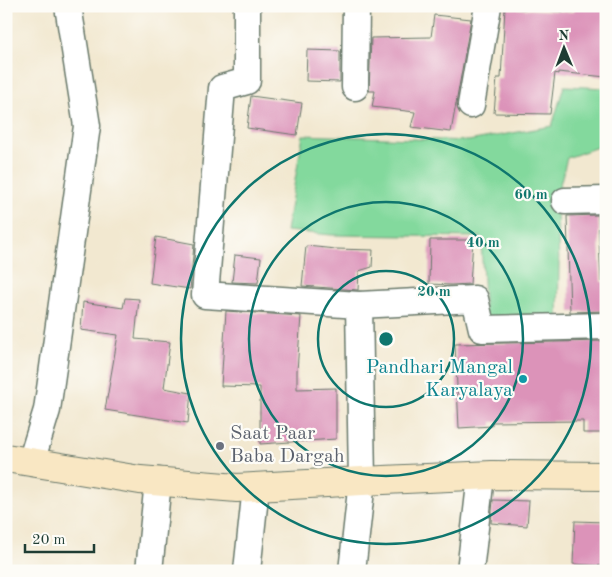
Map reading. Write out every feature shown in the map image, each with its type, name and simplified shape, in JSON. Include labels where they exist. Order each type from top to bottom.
[{"type":"main road","points":[[19,460],[140,480],[237,488],[481,476],[606,476]]},
{"type":"street","points":[[19,460],[46,410],[87,126],[68,6]]},
{"type":"street","points":[[247,6],[247,81],[222,88],[205,295],[359,305],[475,299],[482,329],[606,326]]},
{"type":"street","points":[[355,88],[356,6]]},
{"type":"street","points":[[471,105],[488,6]]},
{"type":"street","points":[[564,201],[606,200]]},
{"type":"street","points":[[352,571],[362,481],[359,305]]},
{"type":"street","points":[[470,571],[481,476]]},
{"type":"street","points":[[149,571],[158,482]]},
{"type":"street","points":[[247,571],[256,487]]},
{"type":"green space","points":[[564,86],[606,88],[606,144],[567,158],[558,192],[557,209],[559,264],[558,322],[485,323],[481,237],[332,235],[286,231],[303,135],[468,141],[552,126]]},
{"type":"building","points":[[575,6],[606,6],[606,77],[558,72],[558,74],[555,73],[550,114],[494,113],[497,78],[501,78],[505,8],[574,12]]},
{"type":"building","points":[[434,15],[471,19],[451,132],[411,127],[415,112],[372,107],[375,91],[369,91],[371,38],[431,37]]},
{"type":"building","points":[[307,50],[340,51],[340,82],[306,81]]},
{"type":"building","points":[[251,96],[302,103],[297,135],[247,128]]},
{"type":"building","points":[[598,215],[601,282],[606,281],[606,311],[570,312],[567,216]]},
{"type":"building","points":[[156,237],[194,244],[190,289],[150,283]]},
{"type":"building","points":[[430,240],[473,240],[470,284],[429,284]]},
{"type":"building","points":[[306,246],[373,250],[372,267],[359,271],[358,290],[302,286]]},
{"type":"building","points":[[235,255],[261,258],[258,283],[232,282]]},
{"type":"building","points":[[125,298],[139,299],[135,339],[170,342],[164,388],[191,393],[188,423],[105,410],[118,335],[81,330],[83,302],[123,308]]},
{"type":"building","points":[[226,311],[301,316],[297,389],[336,388],[336,439],[260,444],[260,387],[221,386]]},
{"type":"building","points":[[606,341],[606,433],[583,433],[583,421],[492,422],[492,426],[459,428],[455,344]]},
{"type":"building","points":[[493,500],[529,501],[527,526],[491,523]]},
{"type":"building","points":[[575,521],[606,522],[606,566],[573,564]]},
{"type":"place","name":"Pandhari Mangal Karyalaya","points":[[523,379]]},
{"type":"place","name":"Saat Paar Baba Dargah","points":[[220,446]]}]
